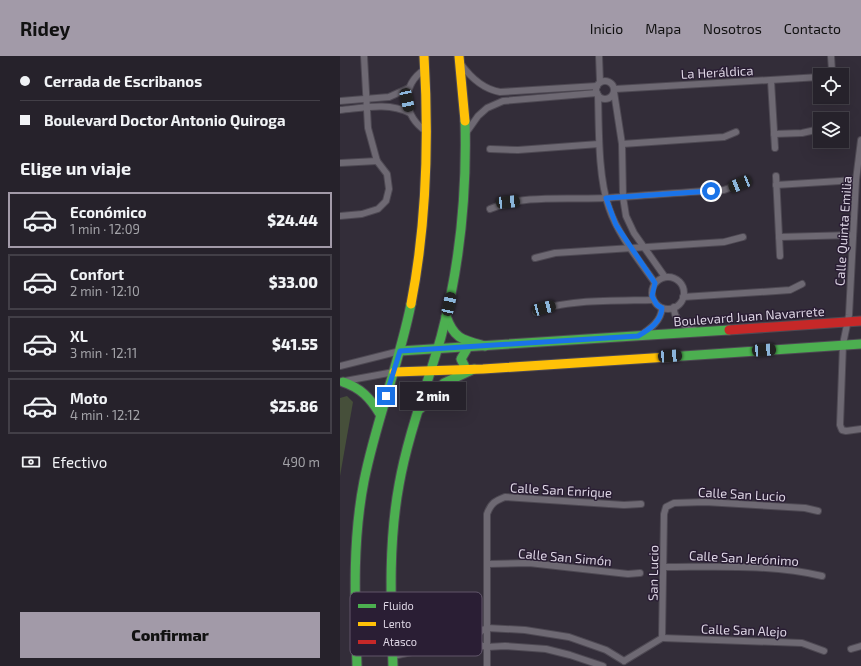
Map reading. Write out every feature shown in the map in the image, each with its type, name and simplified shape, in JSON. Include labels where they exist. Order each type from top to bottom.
[{"type":"main road","points":[[354,592],[360,506],[370,454],[380,414],[400,351],[413,294],[423,222],[427,132],[424,56]]},
{"type":"main road","points":[[392,592],[391,559],[393,519],[399,483],[417,412],[446,316],[455,274],[464,200],[465,136],[459,59]]},
{"type":"main road","points":[[446,316],[453,333],[458,338],[485,346]]},
{"type":"main road","name":"Boulevard Juan Navarrete","points":[[400,351],[861,322]]},
{"type":"main road","points":[[394,372],[470,369],[861,344]]},
{"type":"main road","points":[[468,347],[461,359],[470,369]]},
{"type":"main road","points":[[417,412],[444,383],[470,369]]},
{"type":"main road","points":[[341,382],[359,387],[371,398],[380,414]]},
{"type":"main road","points":[[357,656],[357,666]]},
{"type":"main road","points":[[393,656],[393,666]]},
{"type":"street","points":[[340,216],[373,212],[386,201],[389,189],[389,180],[384,168],[377,161],[371,144],[365,99],[364,56]]},
{"type":"street","points":[[599,56],[599,84],[597,94],[599,144],[606,198],[616,225],[655,283]]},
{"type":"street","points":[[832,56],[832,68]]},
{"type":"street","points":[[459,59],[478,82],[494,91],[515,91],[599,84],[604,81],[611,82],[614,90],[622,144],[623,197],[629,223],[665,277]]},
{"type":"street","points":[[425,69],[415,77],[409,88],[407,100],[410,112],[417,124],[427,132]]},
{"type":"street","name":"La Heráldica","points":[[614,90],[771,81],[813,77]]},
{"type":"street","points":[[771,81],[775,148]]},
{"type":"street","points":[[340,101],[389,97],[409,88]]},
{"type":"street","points":[[465,136],[478,116],[496,103],[516,99],[597,94],[605,99],[609,98],[614,90]]},
{"type":"street","points":[[494,91],[496,103]]},
{"type":"street","points":[[340,110],[394,107],[410,112]]},
{"type":"street","points":[[774,134],[802,133],[813,130]]},
{"type":"street","points":[[622,144],[724,137],[736,132]]},
{"type":"street","name":"Calle Quinta Emilia","points":[[861,140],[856,180],[847,322],[843,344],[840,425],[842,430],[846,431],[861,429]]},
{"type":"street","points":[[490,149],[518,150],[599,144]]},
{"type":"street","points":[[340,163],[377,161]]},
{"type":"street","points":[[776,176],[780,256]]},
{"type":"street","points":[[776,185],[856,180]]},
{"type":"street","points":[[490,209],[508,202],[606,198],[724,190],[740,184]]},
{"type":"street","points":[[779,237],[853,235]]},
{"type":"street","points":[[535,258],[555,253],[643,246],[724,242],[743,237]]},
{"type":"street","points":[[665,277],[670,277],[679,282],[682,286],[683,297],[674,308],[662,308],[653,300],[652,291],[655,283],[665,277]]},
{"type":"street","points":[[683,297],[776,292],[790,290],[802,284]]},
{"type":"street","points":[[536,312],[552,306],[568,304],[653,300]]},
{"type":"street","points":[[638,336],[654,325],[661,314],[662,308]]},
{"type":"street","points":[[674,308],[674,314],[682,324],[700,332]]},
{"type":"street","points":[[340,366],[400,351]]},
{"type":"street","points":[[341,382],[394,372]]},
{"type":"street","name":"Calle San Enrique","points":[[488,564],[487,514],[494,501],[505,497],[641,504]]},
{"type":"street","name":"Calle San Lucio","points":[[666,507],[674,503],[705,502],[805,508],[818,511]]},
{"type":"street","name":"San Lucio","points":[[662,638],[664,514],[666,507]]},
{"type":"street","name":"Calle San Simón","points":[[488,564],[529,563],[628,574],[640,573]]},
{"type":"street","points":[[487,666],[488,564]]},
{"type":"street","name":"Calle San Jerónimo","points":[[664,567],[761,569],[806,572],[822,576]]},
{"type":"street","points":[[482,631],[487,628],[525,630],[569,637],[600,648],[623,663],[662,638]]},
{"type":"street","name":"Calle San Alejo","points":[[662,638],[802,643],[824,651]]},
{"type":"street","points":[[482,646],[546,649],[603,666]]},
{"type":"street","points":[[851,650],[861,646]]},
{"type":"green space","points":[[347,396],[353,402],[340,476],[340,398]]},
{"type":"traffic: fast","points":[[391,592],[393,530],[399,485],[407,447],[441,337],[453,284],[461,230],[465,176],[465,121]]},
{"type":"traffic: fast","points":[[355,592],[356,550],[360,504],[364,481],[411,304]]},
{"type":"traffic: fast","points":[[446,316],[452,330],[456,334],[465,340],[485,346]]},
{"type":"traffic: fast","points":[[400,351],[729,330]]},
{"type":"traffic: fast","points":[[668,357],[861,344]]},
{"type":"traffic: fast","points":[[466,369],[461,359],[468,347]]},
{"type":"traffic: fast","points":[[420,409],[444,383],[474,369]]},
{"type":"traffic: fast","points":[[343,382],[355,387],[364,394],[373,403],[380,414]]},
{"type":"traffic: fast","points":[[357,656],[357,666]]},
{"type":"traffic: fast","points":[[393,656],[393,666]]},
{"type":"traffic: slow","points":[[411,304],[420,242],[425,180],[426,87],[424,56]]},
{"type":"traffic: slow","points":[[459,56],[465,121]]},
{"type":"traffic: slow","points":[[394,372],[483,369],[668,357]]},
{"type":"traffic: jam","points":[[729,330],[861,321]]},
{"type":"route","points":[[386,396],[400,351],[638,336],[650,329],[658,320],[662,312],[662,308],[657,305],[652,296],[655,283],[616,225],[606,198],[711,191]]}]
